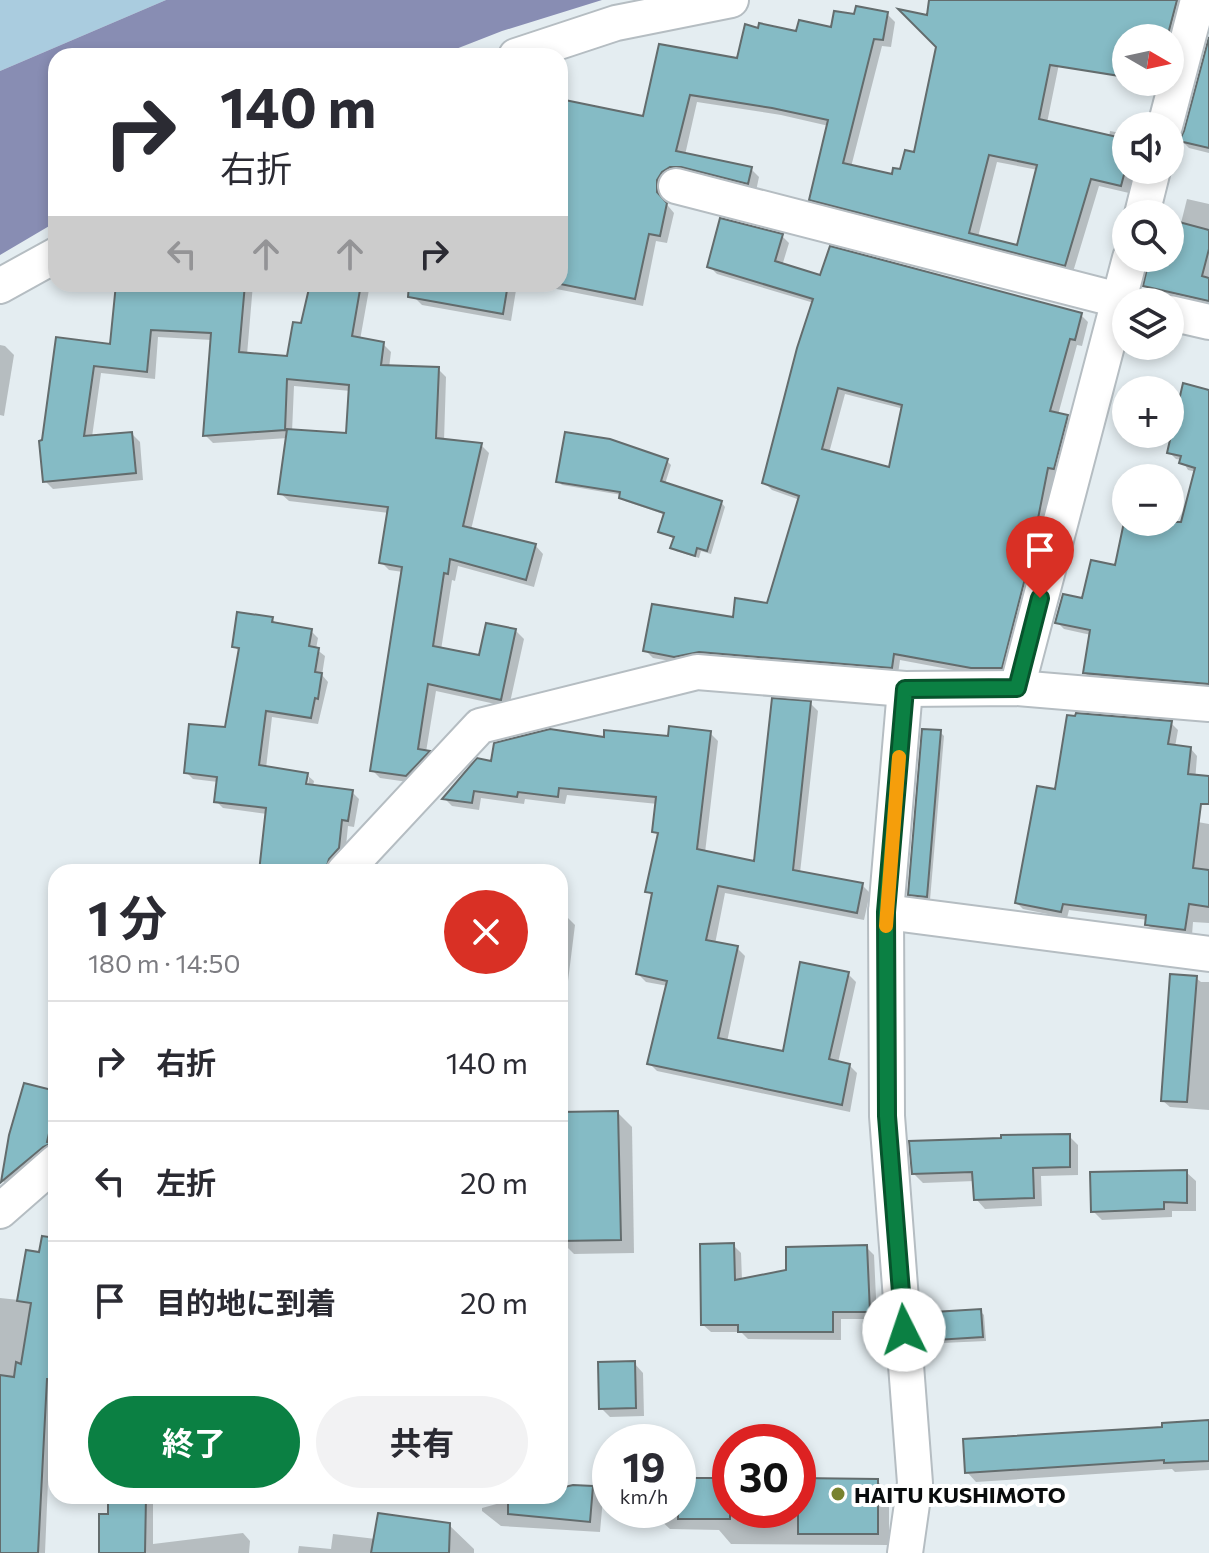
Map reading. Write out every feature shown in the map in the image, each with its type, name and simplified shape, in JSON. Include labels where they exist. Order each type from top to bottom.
[{"type":"street","points":[[540,48],[616,23],[731,0]]},
{"type":"street","points":[[1169,112],[1198,0]]},
{"type":"street","points":[[676,186],[1112,298]]},
{"type":"street","points":[[0,286],[48,259]]},
{"type":"street","points":[[1184,316],[1209,322]]},
{"type":"street","points":[[1017,688],[1112,338]]},
{"type":"street","points":[[351,864],[480,726],[697,672],[905,689],[1017,688],[1209,704]]},
{"type":"street","points":[[905,689],[886,912],[887,1116],[915,1483],[905,1553]]},
{"type":"street","points":[[886,912],[1209,954]]},
{"type":"street","points":[[0,1211],[48,1169]]},
{"type":"shaded area","points":[[0,0],[166,0],[48,48],[0,71]]},
{"type":"shaded area","points":[[166,0],[602,0],[458,48],[54,48]]},
{"type":"shaded area","points":[[48,50],[48,227],[0,255],[0,71]]},
{"type":"building","points":[[929,0],[1177,0],[1171,24],[1112,24],[1112,75],[1050,65],[1039,119],[1112,136],[1112,184],[1091,179],[1065,266],[809,200],[828,120],[690,95],[676,151],[752,167],[748,184],[670,167],[657,180],[657,192],[667,203],[660,236],[649,234],[635,299],[568,286],[568,101],[643,116],[659,44],[737,58],[745,24],[758,28],[759,23],[796,31],[799,20],[831,27],[834,11],[854,14],[856,6],[888,12],[883,40],[874,39],[843,163],[892,174],[893,168],[900,169],[905,150],[914,152],[936,47],[898,9],[927,15]],"holes":[[[989,155],[1037,165],[1017,245],[969,233]]]},
{"type":"building","points":[[1209,37],[1209,148],[1184,142],[1184,131]]},
{"type":"building","points":[[720,218],[783,234],[775,261],[820,275],[830,246],[1082,313],[1075,340],[1070,339],[1050,411],[1068,415],[1054,469],[1048,468],[1030,559],[1002,668],[971,668],[894,654],[892,668],[699,652],[674,657],[643,651],[652,604],[733,617],[735,598],[767,603],[799,496],[762,483],[813,299],[707,267]],"holes":[[[838,388],[902,405],[889,467],[822,449]]]},
{"type":"building","points":[[1184,223],[1209,230],[1209,249],[1202,276],[1209,278],[1209,301],[1184,295],[1184,288],[1143,286],[1146,272],[1184,272]]},
{"type":"building","points":[[115,292],[244,292],[239,352],[287,356],[293,322],[301,323],[308,292],[360,292],[352,336],[384,342],[381,365],[439,367],[436,438],[482,443],[463,526],[536,544],[526,580],[450,559],[448,574],[444,573],[433,646],[479,655],[486,623],[516,629],[501,700],[428,684],[418,749],[430,751],[406,776],[370,771],[402,567],[379,563],[388,507],[278,494],[287,429],[346,433],[349,385],[287,379],[285,430],[203,436],[211,333],[151,330],[147,372],[94,366],[84,436],[132,432],[136,473],[43,482],[39,441],[42,440],[56,337],[110,344]]},
{"type":"building","points":[[408,292],[507,292],[503,314],[408,297]]},
{"type":"building","points":[[1184,383],[1209,390],[1209,684],[1083,673],[1090,630],[1055,623],[1063,594],[1082,598],[1091,560],[1115,565],[1121,536],[1184,536],[1184,510],[1195,468],[1179,463],[1181,456],[1167,453],[1168,448],[1184,448]]},
{"type":"building","points":[[565,432],[610,439],[668,459],[661,481],[722,501],[707,551],[697,548],[695,556],[670,548],[674,537],[658,532],[664,513],[619,498],[620,492],[556,482]]},
{"type":"building","points":[[237,612],[273,617],[272,622],[312,629],[309,646],[319,648],[315,672],[322,673],[311,718],[266,711],[259,765],[308,773],[306,784],[353,790],[348,821],[342,820],[339,848],[327,864],[260,864],[266,808],[214,802],[217,777],[184,773],[189,724],[225,727],[239,648],[232,647]]},
{"type":"building","points":[[772,698],[811,701],[793,870],[863,883],[857,913],[718,886],[706,940],[738,946],[718,1038],[783,1051],[800,962],[849,972],[829,1059],[850,1064],[842,1105],[647,1064],[667,981],[636,974],[652,893],[645,892],[658,833],[652,832],[656,797],[559,788],[558,797],[518,792],[517,797],[474,791],[472,803],[442,799],[477,758],[491,761],[494,743],[550,729],[604,737],[604,730],[668,736],[669,726],[711,731],[697,849],[754,861]]},
{"type":"building","points":[[1076,713],[1172,721],[1168,744],[1191,747],[1188,774],[1209,776],[1209,804],[1201,804],[1193,868],[1209,870],[1209,907],[1189,904],[1185,930],[1145,925],[1146,915],[1063,904],[1061,912],[1015,903],[1037,786],[1055,789],[1067,715],[1075,716]]},
{"type":"building","points":[[922,729],[941,730],[927,897],[908,895]]},
{"type":"building","points":[[1170,974],[1197,976],[1187,1102],[1161,1101]]},
{"type":"building","points":[[24,1083],[48,1089],[48,1145],[1,1182],[9,1135]]},
{"type":"building","points":[[618,1111],[621,1240],[568,1241],[568,1112]]},
{"type":"building","points":[[1070,1134],[1070,1167],[1033,1168],[1034,1198],[974,1200],[972,1172],[912,1174],[909,1141]]},
{"type":"building","points":[[1187,1170],[1187,1203],[1164,1202],[1164,1209],[1091,1212],[1090,1172]]},
{"type":"building","points":[[42,1236],[48,1237],[48,1379],[38,1553],[0,1553],[0,1375],[14,1377],[16,1362],[21,1364],[31,1303],[17,1301],[26,1250],[39,1252]]},
{"type":"building","points":[[734,1243],[735,1280],[786,1270],[786,1247],[867,1245],[870,1312],[833,1312],[833,1332],[738,1332],[738,1325],[701,1325],[700,1244]]},
{"type":"building","points":[[981,1309],[983,1337],[936,1340],[934,1312]]},
{"type":"building","points":[[635,1361],[636,1408],[599,1409],[598,1362]]},
{"type":"building","points":[[1209,1420],[1209,1461],[1164,1463],[1164,1460],[965,1473],[963,1439],[1162,1427],[1162,1423]]},
{"type":"building","points":[[696,1478],[712,1478],[712,1519],[696,1519]]},
{"type":"building","points":[[816,1478],[878,1479],[878,1534],[798,1534],[798,1528],[816,1528]]},
{"type":"building","points":[[568,1486],[592,1486],[590,1522],[508,1514],[508,1504],[568,1504]]},
{"type":"building","points":[[108,1504],[146,1504],[145,1553],[99,1553],[99,1514],[108,1514]]},
{"type":"building","points":[[378,1513],[450,1523],[449,1553],[371,1553]]},
{"type":"slow traffic","points":[[886,926],[899,757]]},
{"type":"place","name":"HAITU KUSHIMOTO","points":[[838,1494]]},
{"type":"route","points":[[904,1330],[887,1116],[886,912],[905,689],[1017,688],[1040,598]]}]
